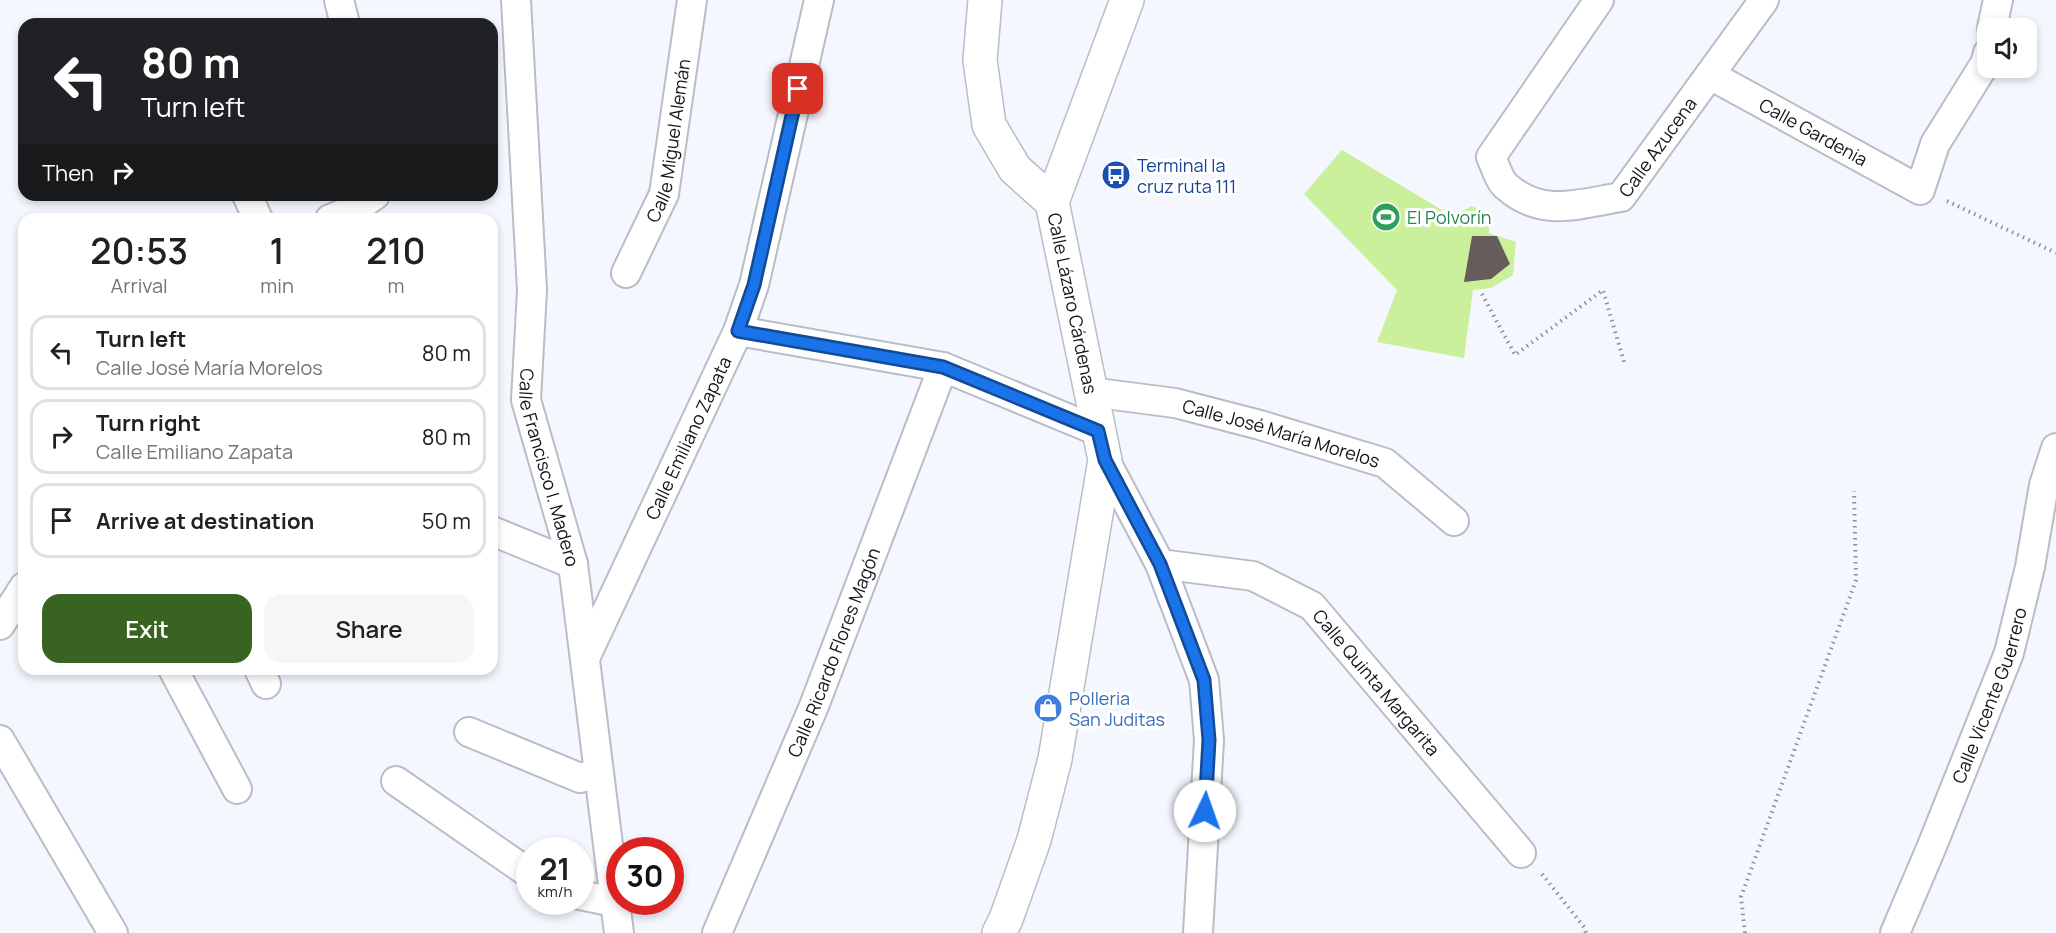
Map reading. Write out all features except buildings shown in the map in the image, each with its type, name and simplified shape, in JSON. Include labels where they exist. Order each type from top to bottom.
[{"type":"street","points":[[339,0],[344,18]]},
{"type":"street","name":"Calle Francisco I. Madero","points":[[516,0],[532,290],[526,400],[573,564],[606,838]]},
{"type":"street","name":"Calle Miguel Alemán","points":[[626,273],[664,194],[692,0]]},
{"type":"street","name":"Calle Emiliano Zapata","points":[[585,658],[738,331],[754,285],[819,0]]},
{"type":"street","name":"Calle Lázaro Cárdenas","points":[[986,0],[980,60],[989,125],[1015,169],[1052,202],[1102,445],[1160,564],[1204,680],[1209,740],[1198,933]]},
{"type":"street","points":[[1052,202],[1127,0]]},
{"type":"street","name":"Calle Azucena","points":[[1599,0],[1491,157],[1504,185],[1536,205],[1568,206],[1621,197],[1764,0]]},
{"type":"street","points":[[1994,18],[1998,0]]},
{"type":"street","name":"Calle Gardenia","points":[[1710,75],[1932,195]]},
{"type":"street","points":[[1932,195],[1935,144],[1977,76]]},
{"type":"street","points":[[345,213],[366,201]]},
{"type":"street","points":[[738,331],[943,367],[1102,445],[1055,759],[1034,840],[999,933]]},
{"type":"street","name":"Calle Ricardo Flores Magón","points":[[717,933],[814,706],[943,367]]},
{"type":"street","name":"Calle José María Morelos","points":[[1090,392],[1175,403],[1260,425],[1385,463],[1454,521]]},
{"type":"street","name":"Calle Vicente Guerrero","points":[[1895,933],[2009,653],[2030,567],[2044,485],[2056,448]]},
{"type":"street","points":[[498,533],[573,564]]},
{"type":"street","name":"Calle Quinta Margarita","points":[[1160,564],[1253,576],[1312,606],[1521,853]]},
{"type":"street","points":[[0,625],[18,596]]},
{"type":"street","points":[[176,675],[237,789]]},
{"type":"street","points":[[469,732],[580,778],[598,773]]},
{"type":"street","points":[[0,740],[113,933]]},
{"type":"street","points":[[396,781],[516,864]]},
{"type":"street","name":"Calle Francisco I. Madero","points":[[616,915],[619,933]]},
{"type":"path","points":[[1932,195],[2056,253]]},
{"type":"path","points":[[1482,294],[1515,355],[1603,290],[1624,362]]},
{"type":"path","points":[[1744,933],[1740,897],[1856,579],[1854,491]]},
{"type":"path","points":[[1541,873],[1584,927],[1586,933]]},
{"type":"green space","name":"El Polvorín","points":[[1342,150],[1452,216],[1472,206],[1489,214],[1489,233],[1516,242],[1513,275],[1491,288],[1473,290],[1464,358],[1377,342],[1397,290],[1304,194]]},
{"type":"place","name":"Terminal la cruz ruta 111","points":[[1116,175]]},
{"type":"place","name":"El Polvorín","points":[[1386,217]]},
{"type":"place","name":"Polleria San Juditas","points":[[1048,708]]},
{"type":"route","points":[[798,89],[754,285],[738,331],[943,367],[1098,431],[1105,460],[1160,564],[1204,680],[1209,740],[1205,811]]}]
